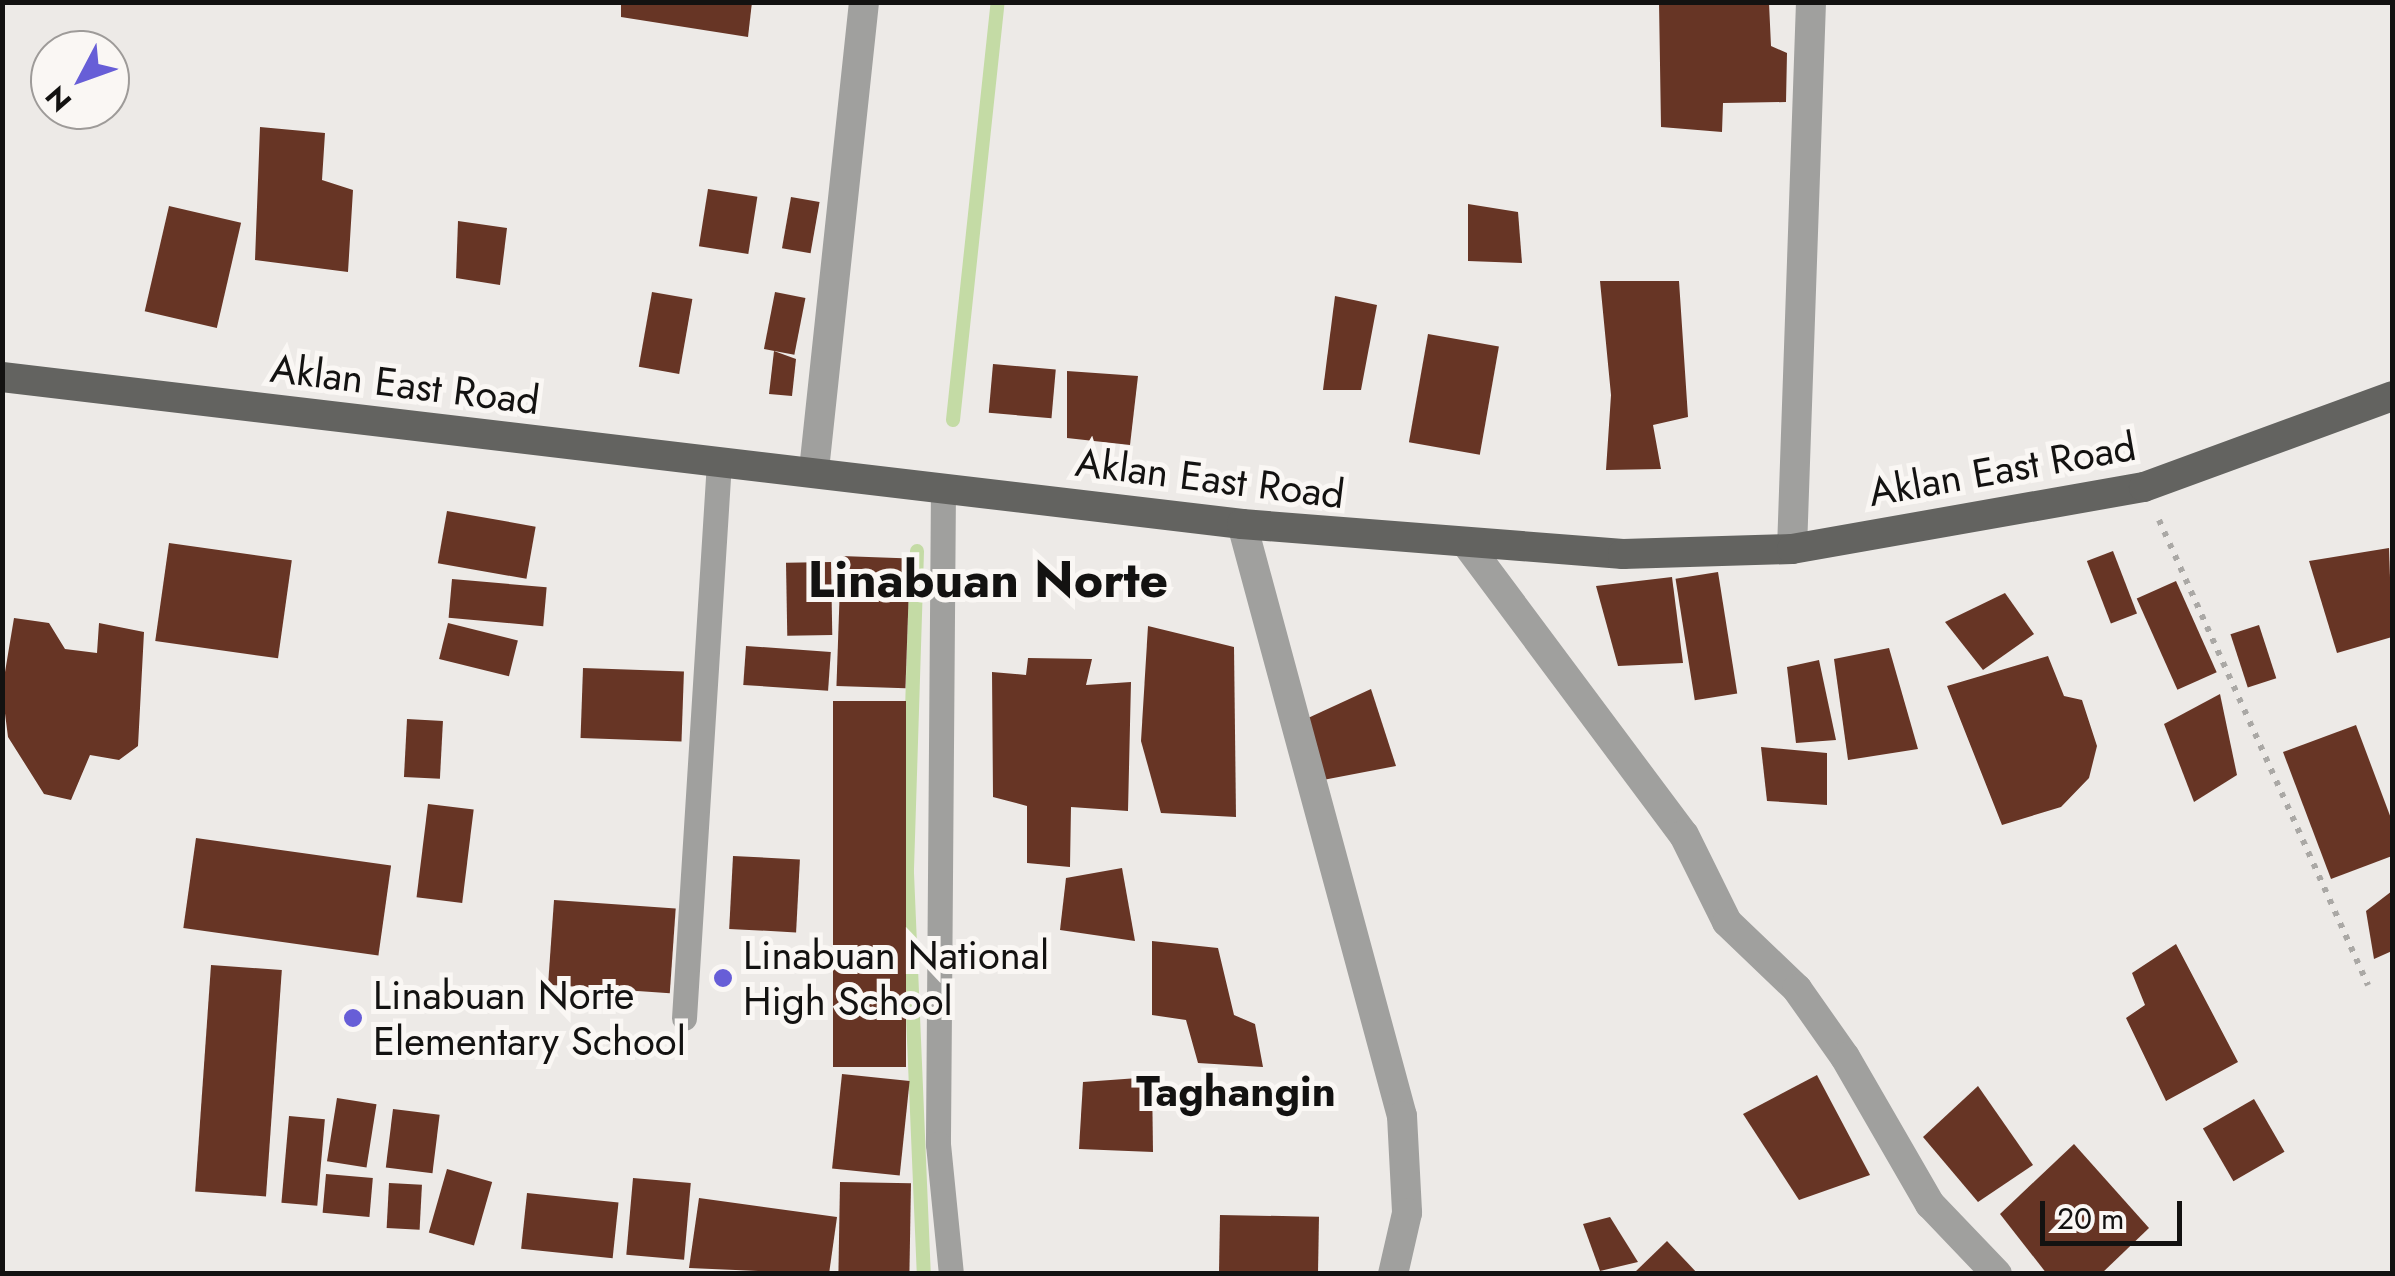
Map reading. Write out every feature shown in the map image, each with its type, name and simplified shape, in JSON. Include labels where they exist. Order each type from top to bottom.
[{"type":"main road","name":"Aklan East Road","points":[[2,377],[814,470],[1242,524],[1469,546],[1792,549],[2144,487],[2392,396]]},
{"type":"street","points":[[814,470],[864,2]]},
{"type":"street","points":[[1792,549],[1811,2]]},
{"type":"street","points":[[1242,524],[1402,1116],[1407,1213],[1394,1274]]},
{"type":"street","points":[[1469,546],[1684,834],[1727,922],[1797,989],[1845,1057],[1930,1204],[1996,1274]]},
{"type":"lane","points":[[684,1018],[719,461]]},
{"type":"lane","points":[[943,486],[938,1144],[951,1274]]},
{"type":"path","points":[[2144,487],[2368,985]]},
{"type":"building","points":[[621,2],[752,2],[748,37],[621,17]]},
{"type":"building","points":[[1659,2],[1769,3],[1771,46],[1787,53],[1786,102],[1723,103],[1722,132],[1661,127]]},
{"type":"building","points":[[260,127],[325,133],[322,180],[353,190],[348,272],[255,260]]},
{"type":"building","points":[[708,189],[757,197],[748,254],[699,246]]},
{"type":"building","points":[[791,197],[820,202],[811,253],[782,248]]},
{"type":"building","points":[[1468,204],[1518,212],[1522,263],[1468,261]]},
{"type":"building","points":[[169,206],[241,223],[217,328],[145,311]]},
{"type":"building","points":[[458,221],[507,228],[500,285],[456,278]]},
{"type":"building","points":[[1600,281],[1679,281],[1688,417],[1653,425],[1661,469],[1606,470],[1611,395]]},
{"type":"building","points":[[652,292],[692,299],[679,374],[639,367]]},
{"type":"building","points":[[775,292],[805,298],[794,355],[764,349]]},
{"type":"building","points":[[1335,296],[1377,305],[1361,390],[1323,390]]},
{"type":"building","points":[[1428,334],[1499,347],[1480,455],[1409,442]]},
{"type":"building","points":[[774,351],[796,359],[792,396],[769,394]]},
{"type":"building","points":[[993,364],[1056,369],[1051,418],[989,413]]},
{"type":"building","points":[[1067,371],[1138,376],[1130,445],[1067,438]]},
{"type":"building","points":[[447,511],[536,527],[526,579],[438,563]]},
{"type":"building","points":[[169,543],[292,560],[278,658],[155,641]]},
{"type":"building","points":[[2389,548],[2392,637],[2337,653],[2309,561]]},
{"type":"building","points":[[2113,551],[2137,614],[2111,624],[2087,561]]},
{"type":"building","points":[[841,556],[910,558],[905,688],[836,686]]},
{"type":"building","points":[[831,562],[832,635],[787,636],[786,563]]},
{"type":"building","points":[[1718,572],[1737,693],[1695,700],[1676,579]]},
{"type":"building","points":[[1672,577],[1683,663],[1618,666],[1596,586]]},
{"type":"building","points":[[452,579],[547,587],[543,626],[449,618]]},
{"type":"building","points":[[2176,581],[2217,672],[2177,690],[2137,598]]},
{"type":"building","points":[[2005,593],[2034,634],[1983,670],[1945,622]]},
{"type":"building","points":[[14,618],[49,623],[65,649],[97,653],[99,623],[144,632],[138,746],[119,760],[90,755],[71,800],[44,794],[8,737],[2,690]]},
{"type":"building","points":[[448,623],[518,640],[509,676],[439,659]]},
{"type":"building","points":[[2259,625],[2276,678],[2248,688],[2230,634]]},
{"type":"building","points":[[1148,626],[1234,647],[1236,817],[1161,813],[1141,741]]},
{"type":"building","points":[[746,646],[831,652],[828,691],[743,685]]},
{"type":"building","points":[[1889,648],[1918,749],[1848,760],[1834,659]]},
{"type":"building","points":[[2048,656],[2064,696],[2082,700],[2097,746],[2089,778],[2061,807],[2002,825],[1947,686]]},
{"type":"building","points":[[1028,658],[1092,659],[1086,685],[1131,682],[1128,811],[1071,807],[1070,867],[1027,863],[1027,806],[993,797],[992,672],[1026,675]]},
{"type":"building","points":[[1819,660],[1836,740],[1796,743],[1787,667]]},
{"type":"building","points":[[583,668],[684,672],[681,741],[581,738]]},
{"type":"building","points":[[1371,689],[1396,766],[1323,780],[1308,718]]},
{"type":"building","points":[[2220,694],[2237,775],[2194,802],[2164,724]]},
{"type":"building","points":[[833,701],[906,701],[906,1067],[833,1067]]},
{"type":"building","points":[[407,719],[443,721],[440,779],[404,777]]},
{"type":"building","points":[[2356,725],[2392,821],[2392,856],[2331,879],[2283,752]]},
{"type":"building","points":[[1761,747],[1827,753],[1827,805],[1767,801]]},
{"type":"building","points":[[428,804],[474,810],[462,903],[417,897]]},
{"type":"building","points":[[196,838],[391,865],[378,956],[183,928]]},
{"type":"building","points":[[733,856],[800,860],[796,932],[729,929]]},
{"type":"building","points":[[1122,868],[1135,941],[1060,930],[1066,878]]},
{"type":"building","points":[[2392,891],[2392,951],[2374,959],[2366,911]]},
{"type":"building","points":[[554,900],[676,909],[670,993],[548,985]]},
{"type":"building","points":[[1152,941],[1218,948],[1234,1015],[1255,1024],[1263,1067],[1198,1063],[1186,1020],[1152,1015]]},
{"type":"building","points":[[2176,944],[2238,1062],[2166,1101],[2126,1018],[2145,1005],[2132,973]]},
{"type":"building","points":[[211,965],[282,970],[266,1196],[195,1191]]},
{"type":"building","points":[[842,1074],[910,1081],[900,1176],[832,1168]]},
{"type":"building","points":[[1817,1075],[1870,1175],[1799,1200],[1743,1114]]},
{"type":"building","points":[[1152,1077],[1153,1152],[1079,1149],[1083,1082]]},
{"type":"building","points":[[1978,1086],[2033,1165],[1978,1202],[1923,1137]]},
{"type":"building","points":[[337,1098],[377,1104],[366,1167],[327,1161]]},
{"type":"building","points":[[2254,1099],[2284,1152],[2233,1181],[2203,1128]]},
{"type":"building","points":[[393,1109],[440,1115],[432,1173],[386,1168]]},
{"type":"building","points":[[289,1116],[325,1119],[317,1206],[281,1203]]},
{"type":"building","points":[[2074,1144],[2149,1228],[2101,1274],[2047,1274],[2000,1214]]},
{"type":"building","points":[[447,1169],[492,1182],[474,1245],[429,1232]]},
{"type":"building","points":[[326,1174],[373,1178],[369,1217],[323,1213]]},
{"type":"building","points":[[633,1178],[691,1183],[684,1260],[626,1255]]},
{"type":"building","points":[[840,1182],[911,1183],[909,1274],[838,1274]]},
{"type":"building","points":[[389,1183],[422,1185],[420,1230],[387,1228]]},
{"type":"building","points":[[527,1193],[618,1203],[613,1258],[521,1249]]},
{"type":"building","points":[[699,1198],[837,1217],[829,1274],[689,1268]]},
{"type":"building","points":[[1220,1215],[1319,1217],[1318,1274],[1219,1274]]},
{"type":"building","points":[[1610,1217],[1638,1262],[1600,1271],[1583,1224]]},
{"type":"building","points":[[1667,1241],[1698,1274],[1633,1274]]},
{"type":"waterway","points":[[953,420],[998,2]]},
{"type":"waterway","points":[[917,551],[907,873],[924,1274]]},
{"type":"place","name":"Linabuan National High School","points":[[723,978]]},
{"type":"place","name":"Linabuan Norte Elementary School","points":[[353,1018]]},
{"type":"district","name":"Linabuan Norte","points":[[988,580]]},
{"type":"district","name":"Taghangin","points":[[1236,1092]]}]
